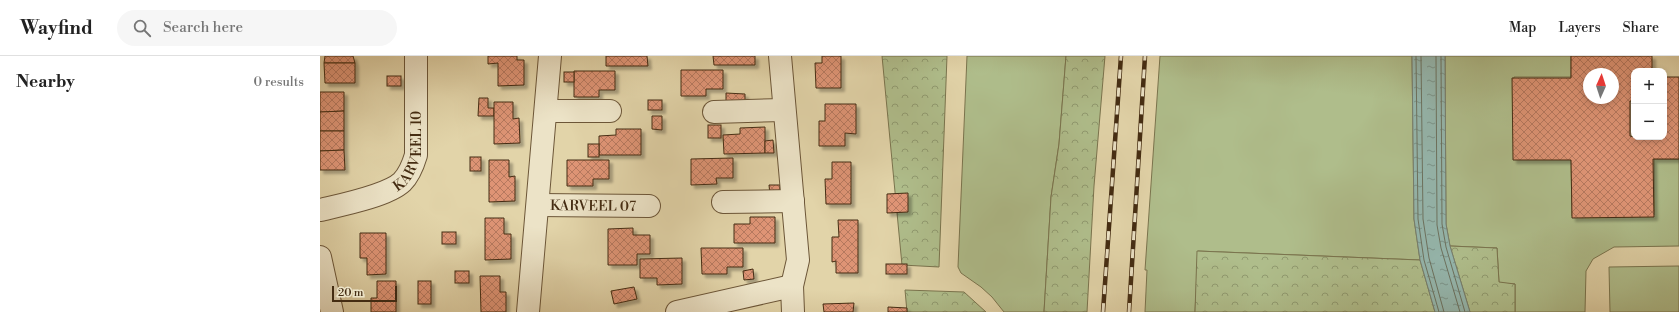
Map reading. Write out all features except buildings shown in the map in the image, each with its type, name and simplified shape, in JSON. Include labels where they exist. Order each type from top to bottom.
[{"type":"street","name":"KARVEEL 10","points":[[320,210],[390,191],[402,182],[412,168],[416,155],[416,56]]},
{"type":"street","points":[[550,56],[546,111],[610,111]]},
{"type":"street","points":[[780,56],[783,110],[798,260],[792,286],[792,312]]},
{"type":"street","points":[[714,112],[783,110]]},
{"type":"street","name":"KARVEEL 07","points":[[528,312],[546,111]]},
{"type":"street","points":[[723,202],[793,201]]},
{"type":"street","name":"KARVEEL 07","points":[[538,206],[649,206]]},
{"type":"street","points":[[320,257],[332,312]]},
{"type":"street","points":[[678,312],[792,286]]},
{"type":"green space","points":[[882,56],[947,56],[939,267],[902,265]]},
{"type":"green space","points":[[967,56],[1066,56],[1059,144],[1051,197],[1044,312],[1004,312],[992,297],[961,273],[958,267]]},
{"type":"green space","points":[[1066,56],[1105,56],[1094,186],[1087,312],[1044,312],[1051,197],[1059,144]]},
{"type":"green space","points":[[1160,56],[1412,56],[1414,219],[1420,260],[1198,251],[1195,312],[1145,312],[1147,270],[1145,270]]},
{"type":"green space","points":[[1445,56],[1571,56],[1571,77],[1514,77],[1514,159],[1571,158],[1572,216],[1654,215],[1654,159],[1679,159],[1679,246],[1614,247],[1593,259],[1586,271],[1585,312],[1515,312],[1515,284],[1499,283],[1497,248],[1450,246],[1446,224]]},
{"type":"green space","points":[[1450,246],[1497,248],[1499,282],[1515,284],[1515,312],[1470,312]]},
{"type":"green space","points":[[1197,251],[1420,260],[1435,312],[1195,312]]},
{"type":"green space","points":[[1679,266],[1679,312],[1610,312],[1609,267]]},
{"type":"green space","points":[[905,290],[964,292],[986,312],[907,312]]},
{"type":"water","points":[[1412,56],[1445,56],[1446,224],[1450,246],[1470,312],[1435,312],[1420,260],[1414,219]]},
{"type":"railway","points":[[1103,312],[1121,56]]},
{"type":"railway","points":[[1129,312],[1145,56]]}]
